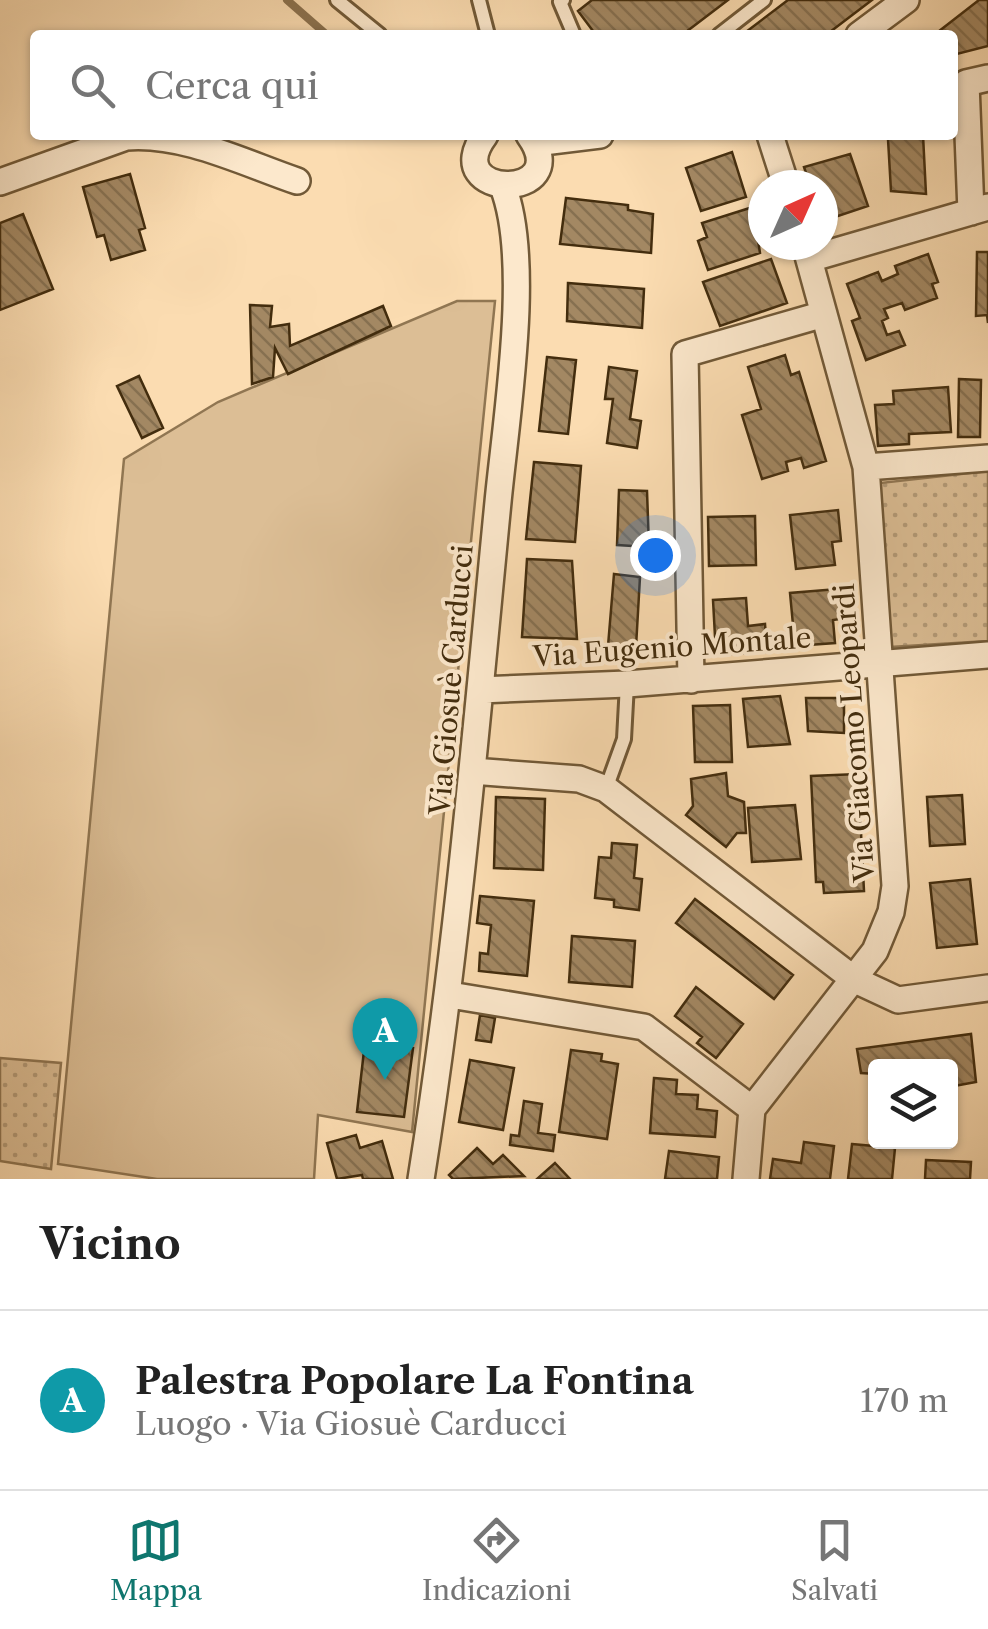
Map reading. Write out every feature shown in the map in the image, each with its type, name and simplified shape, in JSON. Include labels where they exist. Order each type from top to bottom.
[{"type":"street","points":[[866,30],[906,0]]},
{"type":"street","points":[[838,244],[979,209],[969,82]]},
{"type":"street","points":[[0,182],[118,140]]},
{"type":"street","points":[[175,140],[298,181]]},
{"type":"street","name":"Via Giosuè Carducci","points":[[422,1179],[450,995],[518,255],[514,215],[503,187],[488,180],[478,167],[477,154],[483,140]]},
{"type":"street","points":[[503,187],[521,184],[533,174],[538,159],[532,140]]},
{"type":"street","points":[[772,140],[781,170]]},
{"type":"street","name":"Via Giacomo Leopardi","points":[[752,1110],[855,980],[886,929],[895,886],[866,468],[809,260]]},
{"type":"street","points":[[691,680],[685,354],[824,314]]},
{"type":"street","points":[[866,468],[988,458]]},
{"type":"street","name":"Via Eugenio Montale","points":[[480,690],[691,680],[988,655]]},
{"type":"street","points":[[472,771],[579,779],[606,790],[855,980],[898,1000],[988,988]]},
{"type":"street","points":[[450,995],[644,1027],[752,1110],[746,1179]]},
{"type":"lane","points":[[336,0],[374,30]]},
{"type":"lane","points":[[480,0],[483,30]]},
{"type":"lane","points":[[563,0],[560,2],[572,30]]},
{"type":"lane","points":[[725,30],[764,0]]},
{"type":"lane","points":[[606,790],[624,739],[627,684]]},
{"type":"shaded area","points":[[457,301],[495,301],[412,1132],[318,1115],[314,1179],[157,1179],[58,1164],[124,459],[218,402]]},
{"type":"shaded area","points":[[988,471],[988,641],[890,647],[880,483]]},
{"type":"shaded area","points":[[0,1058],[61,1063],[51,1169],[0,1161]]},
{"type":"building","points":[[592,0],[728,0],[689,30],[592,30],[578,11]]},
{"type":"building","points":[[788,0],[872,0],[833,30],[749,30]]},
{"type":"building","points":[[979,0],[988,0],[988,46],[958,54],[958,30],[940,30]]},
{"type":"building","points":[[888,140],[923,140],[926,194],[891,191]]},
{"type":"building","points":[[732,152],[746,197],[701,211],[686,168]]},
{"type":"building","points":[[850,154],[868,206],[838,216],[838,170],[804,167]]},
{"type":"building","points":[[130,174],[145,228],[139,230],[145,250],[111,260],[104,235],[97,237],[83,187]]},
{"type":"building","points":[[566,198],[628,205],[628,210],[653,214],[651,253],[560,244]]},
{"type":"building","points":[[748,209],[748,257],[708,270],[698,241],[707,237],[702,223]]},
{"type":"building","points":[[23,214],[53,289],[0,310],[0,223]]},
{"type":"building","points":[[977,252],[988,252],[988,323],[987,315],[976,316]]},
{"type":"building","points":[[928,254],[938,282],[932,284],[937,298],[905,310],[902,303],[884,309],[888,318],[882,321],[887,335],[899,331],[905,345],[866,360],[852,321],[860,318],[847,284],[878,272],[882,281],[898,274],[895,266]]},
{"type":"building","points":[[771,260],[787,303],[720,326],[703,282]]},
{"type":"building","points":[[568,283],[644,289],[642,328],[567,321]]},
{"type":"building","points":[[250,305],[272,306],[270,327],[289,324],[290,346],[383,306],[391,326],[288,374],[275,348],[273,377],[252,384]]},
{"type":"building","points":[[785,355],[791,375],[799,372],[826,461],[804,468],[801,458],[786,462],[788,471],[762,479],[742,415],[761,409],[748,367]]},
{"type":"building","points":[[547,357],[576,360],[568,434],[539,431]]},
{"type":"building","points":[[609,367],[637,371],[630,419],[641,421],[637,448],[607,443],[613,399],[605,399]]},
{"type":"building","points":[[139,376],[163,428],[142,438],[117,386]]},
{"type":"building","points":[[959,379],[981,380],[980,437],[958,437]]},
{"type":"building","points":[[948,387],[951,432],[909,434],[909,444],[878,446],[875,405],[894,404],[893,391]]},
{"type":"building","points":[[534,462],[581,466],[575,542],[526,539]]},
{"type":"building","points":[[619,490],[647,491],[649,547],[617,545]]},
{"type":"building","points":[[838,510],[841,541],[832,542],[835,565],[796,569],[790,515]]},
{"type":"building","points":[[755,516],[756,565],[709,566],[708,517]]},
{"type":"building","points":[[527,559],[572,561],[577,639],[522,637]]},
{"type":"building","points":[[614,574],[640,577],[636,647],[608,646]]},
{"type":"building","points":[[837,589],[840,619],[833,620],[835,643],[795,646],[790,593]]},
{"type":"building","points":[[746,598],[748,626],[765,624],[767,652],[716,655],[713,600]]},
{"type":"building","points":[[780,696],[790,744],[748,747],[743,699]]},
{"type":"building","points":[[806,698],[844,698],[844,733],[808,731]]},
{"type":"building","points":[[730,705],[732,762],[695,762],[693,706]]},
{"type":"building","points":[[726,773],[728,796],[744,802],[746,833],[737,833],[726,847],[686,815],[693,806],[691,779]]},
{"type":"building","points":[[858,774],[864,891],[824,893],[823,882],[816,882],[811,776]]},
{"type":"building","points":[[962,795],[965,844],[930,846],[927,797]]},
{"type":"building","points":[[496,797],[545,799],[543,870],[494,868]]},
{"type":"building","points":[[795,805],[801,859],[752,862],[748,808]]},
{"type":"building","points":[[612,843],[637,845],[634,878],[642,879],[639,910],[614,907],[614,900],[595,898],[599,857],[611,858]]},
{"type":"building","points":[[970,879],[977,944],[937,948],[930,883]]},
{"type":"building","points":[[480,896],[534,901],[527,976],[479,971],[480,953],[488,954],[491,925],[477,923]]},
{"type":"building","points":[[695,899],[793,975],[774,999],[676,923]]},
{"type":"building","points":[[572,936],[635,941],[632,987],[569,982]]},
{"type":"building","points":[[696,987],[743,1024],[716,1058],[697,1043],[702,1037],[675,1016]]},
{"type":"building","points":[[480,1015],[495,1018],[491,1042],[476,1040]]},
{"type":"building","points":[[971,1034],[976,1082],[958,1085],[958,1059],[868,1059],[868,1073],[861,1073],[857,1049]]},
{"type":"building","points":[[365,1042],[413,1048],[404,1117],[357,1112]]},
{"type":"building","points":[[571,1050],[602,1054],[601,1061],[618,1064],[607,1139],[559,1132]]},
{"type":"building","points":[[470,1060],[514,1068],[503,1130],[459,1122]]},
{"type":"building","points":[[654,1078],[677,1080],[676,1094],[698,1095],[697,1109],[717,1111],[715,1137],[650,1133]]},
{"type":"building","points":[[524,1101],[542,1104],[538,1133],[555,1135],[553,1151],[510,1145],[511,1135],[519,1136]]},
{"type":"building","points":[[356,1135],[360,1148],[382,1141],[393,1179],[363,1179],[362,1175],[337,1179],[327,1143]]},
{"type":"building","points":[[804,1142],[834,1146],[830,1179],[770,1179],[773,1159],[801,1163]]},
{"type":"building","points":[[852,1144],[868,1145],[868,1149],[895,1149],[892,1179],[848,1179]]},
{"type":"building","points":[[477,1148],[493,1164],[503,1155],[524,1176],[453,1179],[449,1175]]},
{"type":"building","points":[[669,1151],[719,1157],[717,1179],[665,1179]]},
{"type":"building","points":[[926,1160],[971,1162],[970,1179],[925,1179]]},
{"type":"building","points":[[555,1163],[570,1179],[537,1179]]},
{"type":"waterway","points":[[287,0],[321,30]]},
{"type":"place","name":"Palestra Popolare La Fontina","points":[[385,1080]]}]
